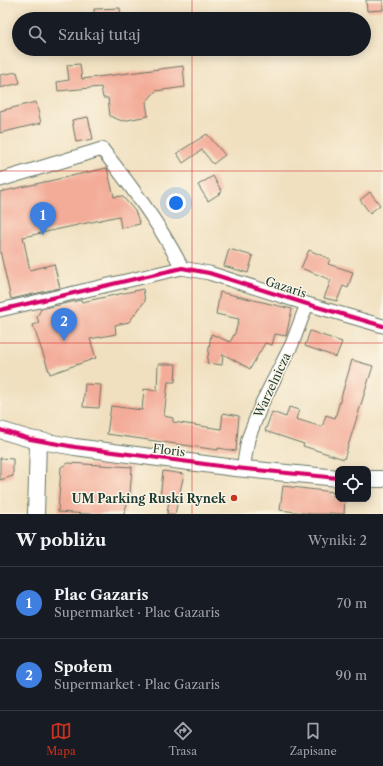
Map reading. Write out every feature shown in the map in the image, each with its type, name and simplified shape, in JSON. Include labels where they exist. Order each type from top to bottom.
[{"type":"street","points":[[0,180],[102,149],[126,179],[174,252],[182,268],[0,310]]},
{"type":"street","name":"Gazaris","points":[[182,268],[209,273],[383,326]]},
{"type":"street","name":"Warzelnicza","points":[[243,469],[248,439],[262,403],[292,344],[307,304]]},
{"type":"street","name":"Floris","points":[[0,430],[38,441],[142,457],[335,478]]},
{"type":"street","points":[[36,514],[38,441]]},
{"type":"street","points":[[371,479],[383,479]]},
{"type":"building","points":[[366,0],[383,0],[383,10],[367,11]]},
{"type":"building","points":[[120,8],[120,12],[94,12],[94,9]]},
{"type":"building","points":[[80,64],[82,79],[183,66],[185,87],[156,91],[146,102],[148,116],[122,121],[110,116],[108,98],[103,98],[101,87],[58,91],[57,82],[69,80],[67,65]]},
{"type":"building","points":[[17,72],[20,83],[0,88],[0,75]]},
{"type":"building","points":[[36,102],[41,123],[0,133],[0,111]]},
{"type":"building","points":[[88,117],[93,139],[76,142],[72,120]]},
{"type":"building","points":[[207,134],[225,155],[213,164],[202,150],[183,163],[177,153]]},
{"type":"building","points":[[107,168],[114,197],[122,196],[135,211],[140,224],[121,228],[119,216],[23,237],[30,270],[54,264],[60,288],[11,299],[0,251],[0,192]]},
{"type":"building","points":[[213,176],[222,192],[208,201],[198,185]]},
{"type":"building","points":[[370,192],[380,205],[370,213],[360,200]]},
{"type":"building","points":[[229,249],[253,256],[248,273],[224,266]]},
{"type":"building","points":[[309,250],[330,259],[328,264],[353,272],[348,288],[343,286],[337,301],[324,298],[331,280],[301,268]]},
{"type":"building","points":[[143,289],[145,301],[129,322],[115,325],[116,334],[90,339],[96,358],[50,374],[33,325],[39,323],[37,317],[41,309]]},
{"type":"building","points":[[220,292],[292,309],[286,336],[275,334],[272,345],[265,343],[250,369],[223,354],[222,365],[207,363],[211,334],[230,342],[235,333],[239,319],[216,314]]},
{"type":"building","points":[[310,331],[342,342],[336,357],[305,346]]},
{"type":"building","points":[[352,360],[373,366],[344,459],[303,446],[304,444],[265,431],[272,412],[286,417],[289,407],[299,410],[296,419],[322,427],[326,415],[335,418]]},
{"type":"building","points":[[158,364],[176,364],[175,382],[168,382],[164,416],[173,418],[173,422],[221,429],[223,413],[239,416],[236,451],[218,448],[218,450],[107,434],[111,406],[142,410],[144,389],[157,391]]},
{"type":"building","points":[[85,384],[101,385],[99,408],[83,407]]},
{"type":"building","points":[[0,458],[13,459],[13,476],[0,480]]},
{"type":"building","points":[[68,463],[132,467],[130,493],[124,514],[58,512],[61,467]]},
{"type":"building","points":[[163,471],[184,474],[175,514],[167,514],[169,499],[160,498]]},
{"type":"building","points":[[283,486],[333,492],[332,496],[335,496],[335,502],[345,502],[344,514],[312,514],[280,510]]},
{"type":"cycle path","points":[[0,310],[182,268],[209,273],[383,326]]},
{"type":"cycle path","points":[[0,430],[30,439],[75,447],[235,468],[335,478]]},
{"type":"place","name":"Plac Gazaris","points":[[43,235]]},
{"type":"place","name":"Społem","points":[[64,341]]},
{"type":"place","name":"UM Parking Ruski Rynek","points":[[234,498]]}]
